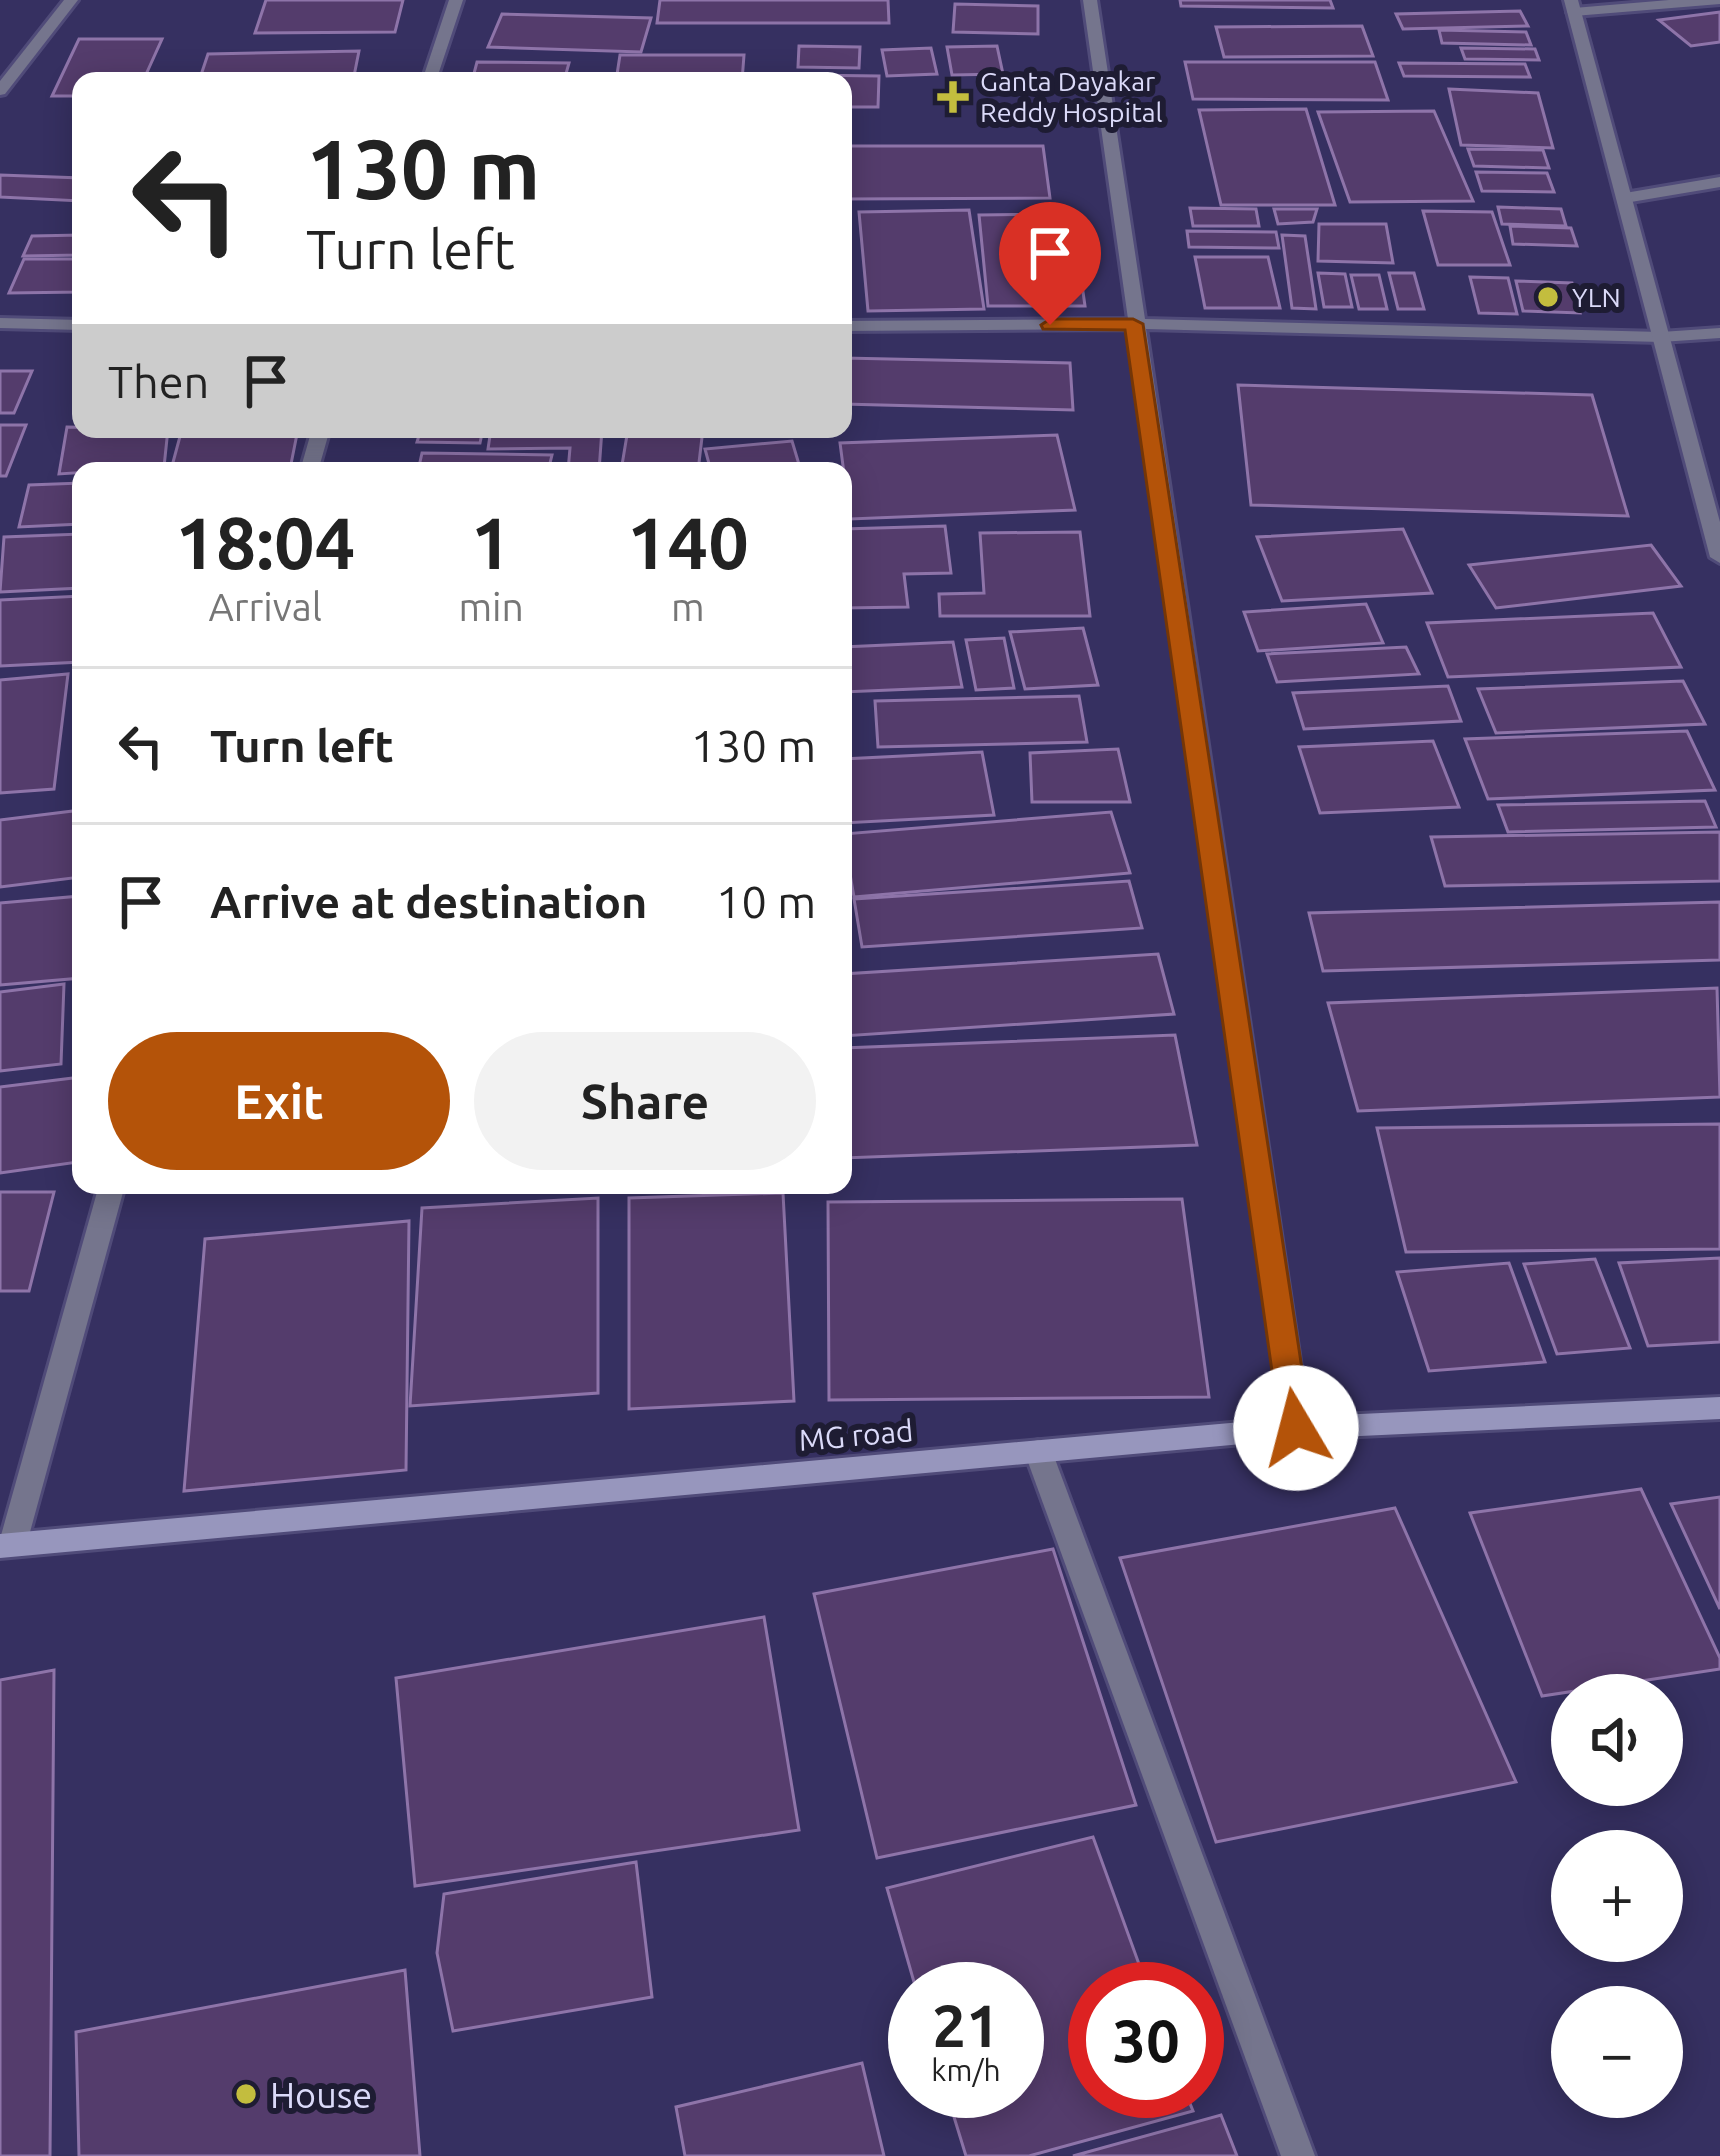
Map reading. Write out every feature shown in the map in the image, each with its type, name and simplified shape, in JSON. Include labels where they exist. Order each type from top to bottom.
[{"type":"main road","name":"MG road","points":[[7,1545],[1296,1428],[1720,1408]]},
{"type":"street","points":[[0,91],[71,0]]},
{"type":"street","points":[[432,72],[456,0]]},
{"type":"street","points":[[1090,0],[1133,324],[1296,1428]]},
{"type":"street","points":[[1720,0],[1572,6],[1720,556]]},
{"type":"street","points":[[1624,198],[1720,182]]},
{"type":"street","points":[[0,323],[72,325]]},
{"type":"street","points":[[852,326],[1133,324],[1661,337],[1720,333]]},
{"type":"street","points":[[7,1545],[109,1194]]},
{"type":"street","points":[[1038,1451],[1298,2156]]},
{"type":"building","points":[[266,0],[403,0],[395,32],[255,33]]},
{"type":"building","points":[[660,0],[888,0],[889,23],[657,23]]},
{"type":"building","points":[[1180,0],[1330,0],[1333,8],[1181,6]]},
{"type":"building","points":[[955,4],[1038,6],[1038,34],[953,32]]},
{"type":"building","points":[[1520,11],[1528,26],[1403,29],[1396,14]]},
{"type":"building","points":[[1720,12],[1720,42],[1691,46],[1659,20]]},
{"type":"building","points":[[502,14],[651,18],[641,52],[488,47]]},
{"type":"building","points":[[1362,26],[1373,56],[1224,57],[1216,27]]},
{"type":"building","points":[[1439,30],[1526,32],[1531,45],[1442,43]]},
{"type":"building","points":[[79,39],[162,39],[147,72],[72,72],[72,96],[52,96]]},
{"type":"building","points":[[799,46],[860,47],[859,68],[798,67]]},
{"type":"building","points":[[997,46],[1003,74],[952,75],[947,47]]},
{"type":"building","points":[[931,48],[937,74],[887,76],[882,50]]},
{"type":"building","points":[[1461,48],[1535,49],[1539,60],[1465,59]]},
{"type":"building","points":[[359,51],[355,72],[202,72],[208,54]]},
{"type":"building","points":[[620,55],[744,55],[743,72],[617,72]]},
{"type":"building","points":[[477,62],[569,63],[566,72],[474,72]]},
{"type":"building","points":[[1185,62],[1375,62],[1388,100],[1193,99]]},
{"type":"building","points":[[1399,63],[1525,64],[1530,77],[1404,76]]},
{"type":"building","points":[[852,76],[879,76],[878,107],[852,107]]},
{"type":"building","points":[[1449,89],[1538,93],[1553,148],[1461,145]]},
{"type":"building","points":[[1306,109],[1335,205],[1221,205],[1199,110]]},
{"type":"building","points":[[1434,111],[1473,201],[1350,202],[1318,112]]},
{"type":"building","points":[[852,146],[1043,146],[1050,198],[852,199]]},
{"type":"building","points":[[1468,149],[1543,150],[1549,168],[1474,166]]},
{"type":"building","points":[[1476,172],[1547,173],[1554,192],[1482,191]]},
{"type":"building","points":[[0,175],[72,178],[72,201],[0,197]]},
{"type":"building","points":[[1498,207],[1561,209],[1566,226],[1502,224]]},
{"type":"building","points":[[1190,208],[1256,209],[1259,226],[1193,226]]},
{"type":"building","points":[[1274,209],[1317,209],[1313,222],[1278,224]]},
{"type":"building","points":[[969,210],[984,309],[868,311],[859,212]]},
{"type":"building","points":[[1423,211],[1492,212],[1510,265],[1438,265]]},
{"type":"building","points":[[1072,214],[1085,306],[988,306],[979,215]]},
{"type":"building","points":[[1319,224],[1386,224],[1393,263],[1318,261]]},
{"type":"building","points":[[1510,226],[1571,228],[1577,246],[1513,244]]},
{"type":"building","points":[[1187,231],[1276,232],[1279,248],[1189,247]]},
{"type":"building","points":[[72,235],[72,255],[23,256],[32,236]]},
{"type":"building","points":[[1282,235],[1305,236],[1316,309],[1292,308]]},
{"type":"building","points":[[1195,257],[1268,257],[1280,308],[1205,308]]},
{"type":"building","points":[[24,259],[72,259],[72,292],[9,293]]},
{"type":"building","points":[[1318,273],[1345,274],[1352,307],[1324,307]]},
{"type":"building","points":[[1389,273],[1414,273],[1424,309],[1398,309]]},
{"type":"building","points":[[1351,275],[1379,275],[1387,309],[1359,309]]},
{"type":"building","points":[[1470,277],[1508,278],[1517,314],[1479,313]]},
{"type":"building","name":"YLN","points":[[1516,281],[1572,283],[1580,313],[1523,311]]},
{"type":"building","points":[[852,358],[1070,363],[1073,410],[852,404]]},
{"type":"building","points":[[0,371],[32,371],[14,413],[0,413]]},
{"type":"building","points":[[1238,385],[1592,395],[1628,516],[1251,505]]},
{"type":"building","points":[[0,425],[26,425],[6,476],[0,476]]},
{"type":"building","points":[[67,427],[72,427],[72,438],[167,438],[165,462],[72,462],[72,473],[59,474]]},
{"type":"building","points":[[1057,435],[1075,510],[852,519],[852,462],[842,462],[840,443]]},
{"type":"building","points":[[180,438],[296,438],[291,462],[173,462]]},
{"type":"building","points":[[418,438],[481,438],[480,443],[417,442]]},
{"type":"building","points":[[490,438],[601,438],[600,462],[569,462],[570,448],[488,449]]},
{"type":"building","points":[[626,438],[702,438],[699,462],[622,462]]},
{"type":"building","points":[[792,441],[798,462],[709,462],[705,449]]},
{"type":"building","points":[[422,453],[552,455],[550,462],[420,462]]},
{"type":"building","points":[[72,483],[72,524],[19,527],[29,485]]},
{"type":"building","points":[[945,526],[951,573],[904,574],[908,607],[852,608],[852,529]]},
{"type":"building","points":[[1403,529],[1432,593],[1282,601],[1257,537]]},
{"type":"building","points":[[1080,532],[1090,616],[940,616],[939,594],[984,593],[980,533]]},
{"type":"building","points":[[72,534],[72,588],[0,592],[4,537]]},
{"type":"building","points":[[1651,545],[1681,586],[1496,608],[1469,565]]},
{"type":"building","points":[[72,596],[72,662],[0,666],[0,600]]},
{"type":"building","points":[[1366,604],[1383,643],[1258,651],[1244,612]]},
{"type":"building","points":[[1653,613],[1681,667],[1448,677],[1427,623]]},
{"type":"building","points":[[1083,628],[1098,685],[1025,689],[1010,632]]},
{"type":"building","points":[[1004,638],[1014,688],[976,690],[966,640]]},
{"type":"building","points":[[953,642],[962,687],[852,692],[852,647]]},
{"type":"building","points":[[1406,647],[1419,674],[1277,682],[1267,654]]},
{"type":"building","points":[[68,674],[54,789],[0,793],[0,680]]},
{"type":"building","points":[[1683,681],[1705,724],[1496,733],[1478,689]]},
{"type":"building","points":[[1448,686],[1461,721],[1304,729],[1293,693]]},
{"type":"building","points":[[1079,696],[1087,742],[878,747],[875,701]]},
{"type":"building","points":[[1687,731],[1715,790],[1488,799],[1465,739]]},
{"type":"building","points":[[1433,741],[1459,807],[1320,813],[1299,747]]},
{"type":"building","points":[[1118,749],[1130,802],[1032,802],[1030,753]]},
{"type":"building","points":[[982,752],[994,815],[852,823],[852,759]]},
{"type":"building","points":[[1705,801],[1716,827],[1508,832],[1498,805]]},
{"type":"building","points":[[72,811],[72,878],[0,887],[0,820]]},
{"type":"building","points":[[1111,812],[1130,873],[854,897],[852,833]]},
{"type":"building","points":[[1720,832],[1720,881],[1445,886],[1431,837]]},
{"type":"building","points":[[1129,881],[1142,928],[862,947],[854,899]]},
{"type":"building","points":[[72,897],[72,979],[0,985],[0,903]]},
{"type":"building","points":[[1720,902],[1720,960],[1323,971],[1309,913]]},
{"type":"building","points":[[1158,954],[1174,1014],[852,1035],[852,973]]},
{"type":"building","points":[[64,984],[61,1064],[0,1071],[0,992]]},
{"type":"building","points":[[1717,988],[1720,1097],[1358,1111],[1328,1003]]},
{"type":"building","points":[[1175,1035],[1197,1145],[852,1158],[852,1048]]},
{"type":"building","points":[[72,1078],[72,1163],[0,1173],[0,1087]]},
{"type":"building","points":[[1720,1124],[1720,1249],[1406,1252],[1377,1128]]},
{"type":"building","points":[[0,1192],[54,1192],[29,1291],[0,1291]]},
{"type":"building","points":[[783,1194],[794,1401],[629,1409],[629,1198]]},
{"type":"building","points":[[598,1198],[598,1393],[410,1406],[422,1208]]},
{"type":"building","points":[[1182,1199],[1209,1397],[829,1400],[828,1202]]},
{"type":"building","points":[[409,1221],[406,1470],[184,1491],[205,1239]]},
{"type":"building","points":[[1720,1258],[1720,1342],[1648,1346],[1619,1263]]},
{"type":"building","points":[[1595,1259],[1630,1348],[1557,1354],[1524,1264]]},
{"type":"building","points":[[1509,1263],[1545,1362],[1429,1371],[1397,1272]]},
{"type":"building","points":[[1641,1489],[1720,1658],[1720,1669],[1683,1675],[1551,1674],[1551,1695],[1542,1696],[1470,1513]]},
{"type":"building","points":[[1720,1497],[1720,1609],[1671,1504]]},
{"type":"building","points":[[1395,1508],[1516,1782],[1216,1842],[1120,1558]]},
{"type":"building","points":[[1053,1549],[1136,1805],[877,1858],[814,1594]]},
{"type":"building","points":[[764,1617],[799,1830],[415,1886],[396,1678]]},
{"type":"building","points":[[54,1670],[50,2156],[0,2156],[0,1680]]},
{"type":"building","points":[[1093,1837],[1138,1962],[1068,1962],[1068,2118],[1167,2118],[1029,2156],[966,2156],[954,2118],[1044,2118],[1044,1962],[908,1962],[887,1888]]},
{"type":"building","points":[[636,1862],[652,1997],[453,2031],[437,1953],[444,1894]]},
{"type":"building","name":"House","points":[[405,1970],[420,2156],[79,2156],[76,2032]]},
{"type":"building","points":[[862,2063],[884,2156],[685,2156],[676,2107]]},
{"type":"building","points":[[1222,2118],[1237,2156],[1073,2156]]},
{"type":"place","name":"Ganta Dayakar Reddy Hospital","points":[[953,97]]},
{"type":"place","name":"YLN","points":[[1548,297]]},
{"type":"place","name":"House","points":[[246,2094]]},
{"type":"route","points":[[1050,325],[1133,324],[1296,1428]]}]
